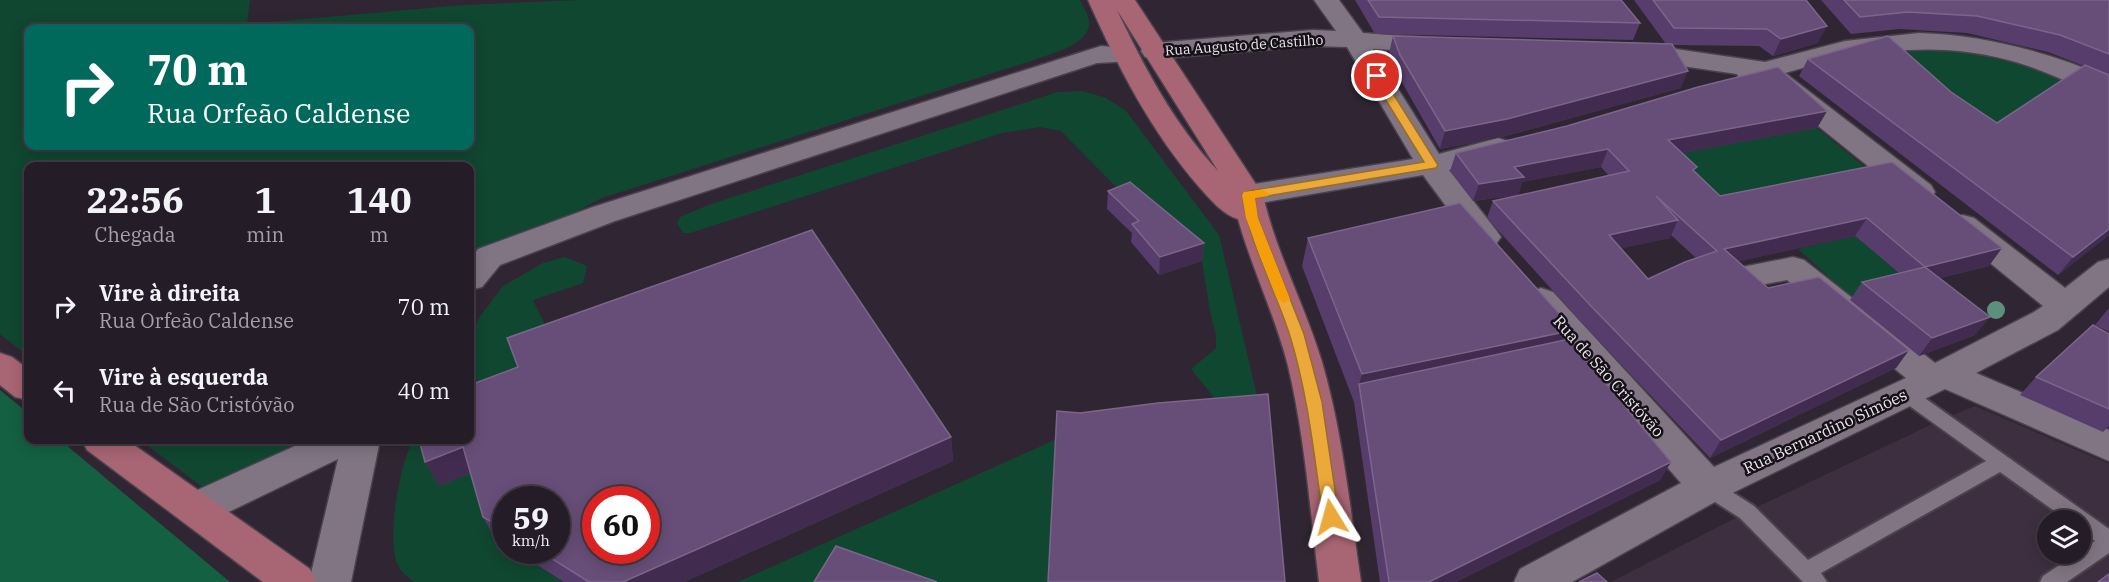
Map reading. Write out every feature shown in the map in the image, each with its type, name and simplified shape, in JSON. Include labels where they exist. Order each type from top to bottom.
[{"type":"main road","points":[[1100,0],[1125,55],[1180,143],[1225,196],[1250,207]]},
{"type":"main road","points":[[1123,0],[1250,207],[1296,334],[1314,402],[1340,582]]},
{"type":"main road","points":[[1125,55],[1154,51]]},
{"type":"main road","points":[[0,366],[24,384]]},
{"type":"main road","points":[[106,444],[295,582]]},
{"type":"street","name":"Rua de São Cristóvão","points":[[1326,0],[1355,41],[1461,211],[1708,487]]},
{"type":"street","points":[[1638,27],[1658,53]]},
{"type":"street","name":"Rua Augusto de Castilho","points":[[1154,51],[1313,38],[1458,44]]},
{"type":"street","points":[[1713,86],[1765,70],[1838,41],[1875,44],[1942,41],[2008,52],[2081,75],[2109,88]]},
{"type":"street","points":[[1608,50],[1658,53],[1765,70],[2066,306]]},
{"type":"street","points":[[474,274],[489,257],[604,214],[1066,66],[1111,64],[1125,55]]},
{"type":"street","points":[[1250,207],[1432,165],[1523,140]]},
{"type":"street","points":[[1461,211],[1496,205]]},
{"type":"street","points":[[1744,277],[1793,268],[1927,382],[2109,446]]},
{"type":"street","name":"Rua Bernardino Simões","points":[[1535,582],[1708,487],[1927,382],[2046,321],[2109,270]]},
{"type":"street","points":[[196,508],[334,444]]},
{"type":"street","points":[[330,582],[360,444]]},
{"type":"lane","points":[[1927,382],[2001,462],[2109,541],[2050,582]]},
{"type":"lane","points":[[1708,487],[1747,512],[1812,576],[2001,462]]},
{"type":"shaded area","points":[[1975,406],[2109,464],[2109,582],[1611,582],[1747,512]]},
{"type":"green space","points":[[0,0],[250,0],[247,24],[463,5],[582,0],[1080,0],[1088,16],[1088,30],[1084,36],[1059,51],[602,198],[489,257],[474,274],[474,162],[24,162],[24,353],[0,334]]},
{"type":"green space","points":[[1956,51],[1976,54],[2033,68],[2073,83],[1985,141],[1878,53]]},
{"type":"green space","points":[[1082,91],[1106,98],[1126,111],[1219,235],[1263,421],[1235,423],[1191,369],[1216,348],[1216,335],[1202,261],[1129,200],[1061,131],[1040,127],[1002,133],[690,233],[683,233],[677,223],[680,217],[711,204],[1058,92]]},
{"type":"green space","points":[[1817,128],[1881,180],[1711,214],[1660,157]]},
{"type":"green space","points":[[1855,236],[1913,285],[1853,299],[1798,249]]},
{"type":"green space","points":[[565,257],[587,266],[583,283],[533,300],[556,348],[529,391],[474,412],[474,328],[503,286],[543,263]]},
{"type":"green space","points":[[0,390],[24,410],[24,444],[65,444],[230,582],[0,582]]},
{"type":"green space","points":[[1057,439],[1050,582],[738,582]]},
{"type":"green space","points":[[145,444],[331,444],[212,494]]},
{"type":"green space","points":[[411,444],[433,444],[476,471],[492,524],[492,564],[534,564],[564,582],[414,582],[400,569],[395,558],[393,542],[396,504],[403,467]]},
{"type":"building","points":[[1368,0],[1621,0],[1640,23],[1379,17]]},
{"type":"building","points":[[1653,0],[1806,0],[1827,26],[1781,39],[1767,29],[1674,28]]},
{"type":"building","points":[[1844,0],[2109,0],[2109,54],[2060,35],[1977,16],[1908,12],[1860,17]]},
{"type":"building","points":[[1393,36],[1672,44],[1688,71],[1507,119],[1445,131],[1400,55]]},
{"type":"building","points":[[1888,36],[1951,92],[1997,123],[2085,65],[2109,75],[2109,229],[2073,257],[1808,59]]},
{"type":"building","points":[[1778,67],[1827,111],[1668,140],[1697,167],[1693,170],[1720,196],[1892,162],[2002,248],[1925,267],[1867,218],[1724,249],[1768,288],[1819,277],[1909,350],[1721,440],[1493,201],[1629,171],[1608,149],[1514,167],[1524,177],[1479,184],[1456,153],[1567,126],[1698,87]],"holes":[[[1656,196],[1717,251],[1685,262],[1648,279],[1609,235],[1678,220]]]},
{"type":"building","points":[[1130,182],[1204,243],[1160,257],[1132,224],[1139,221],[1108,191]]},
{"type":"building","points":[[1460,203],[1574,330],[1362,374],[1308,238]]},
{"type":"building","points":[[812,230],[951,437],[623,582],[589,582],[560,564],[570,564],[570,486],[492,486],[492,522],[483,517],[463,447],[425,462],[420,444],[474,444],[474,384],[518,367],[507,338]]},
{"type":"building","points":[[1925,267],[1990,317],[1932,338],[1862,282]]},
{"type":"building","points":[[2093,325],[2109,334],[2109,409],[2036,377]]},
{"type":"building","points":[[1569,339],[1671,462],[1429,582],[1389,582],[1359,384]]},
{"type":"building","points":[[1268,394],[1285,582],[1048,582],[1057,411],[1080,413],[1158,403]]},
{"type":"building","points":[[836,546],[937,582],[814,582]]},
{"type":"building","points":[[1597,573],[1607,582],[1579,582]]},
{"type":"building","points":[[2109,574],[2109,582],[2098,582]]},
{"type":"slow traffic","points":[[1263,194],[1248,195],[1252,218],[1284,299]]},
{"type":"route","points":[[1331,517],[1314,402],[1296,334],[1252,218],[1248,195],[1432,165],[1377,76]]}]
